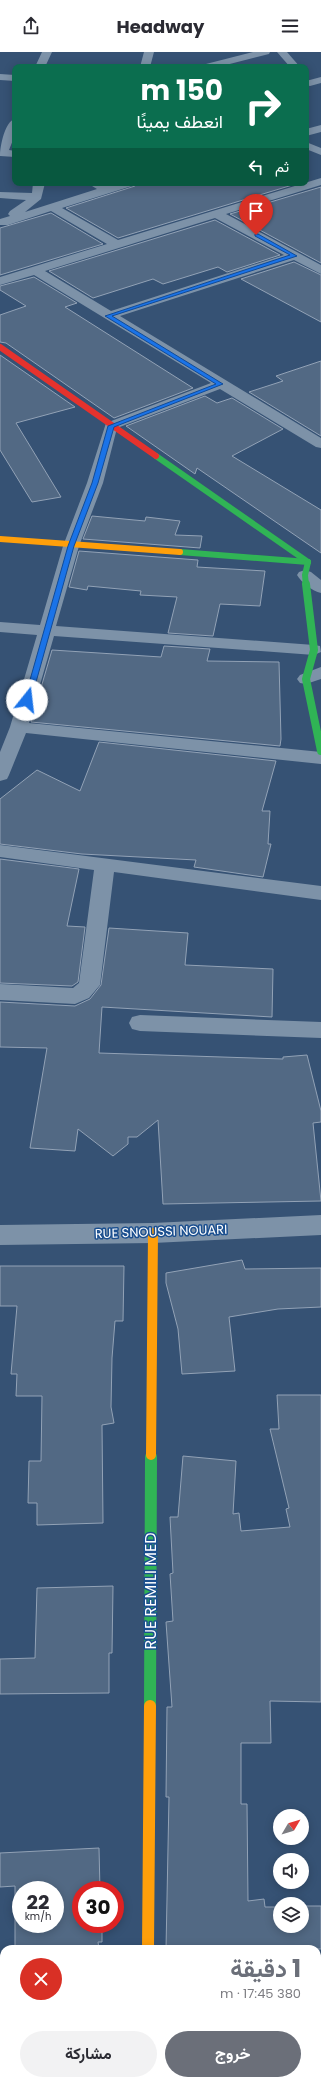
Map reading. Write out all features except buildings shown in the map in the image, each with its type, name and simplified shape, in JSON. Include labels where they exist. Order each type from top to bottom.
[{"type":"street","points":[[41,64],[47,52]]},
{"type":"street","points":[[146,64],[149,52]]},
{"type":"street","points":[[218,64],[265,52]]},
{"type":"street","points":[[282,52],[292,64]]},
{"type":"street","points":[[0,77],[12,78]]},
{"type":"street","points":[[309,82],[321,80]]},
{"type":"street","points":[[12,119],[1,153],[12,154]]},
{"type":"street","points":[[309,132],[321,128]]},
{"type":"street","points":[[309,146],[321,152]]},
{"type":"street","points":[[309,185],[321,181]]},
{"type":"street","points":[[2,224],[37,197],[39,186]]},
{"type":"street","points":[[99,186],[107,190]]},
{"type":"street","points":[[2,224],[121,186]]},
{"type":"street","points":[[0,281],[218,215],[306,186],[321,194]]},
{"type":"street","points":[[0,195],[37,197]]},
{"type":"street","points":[[54,208],[118,245]]},
{"type":"street","points":[[218,215],[321,270]]},
{"type":"street","points":[[108,316],[294,256]]},
{"type":"street","points":[[35,270],[108,316],[321,444]]},
{"type":"street","points":[[0,347],[309,566],[321,588]]},
{"type":"street","points":[[111,426],[220,384]]},
{"type":"street","points":[[0,775],[19,728],[71,546],[95,483],[111,426]]},
{"type":"street","points":[[0,539],[309,566]]},
{"type":"street","points":[[309,566],[314,650],[313,676],[321,751]]},
{"type":"street","points":[[0,627],[314,650]]},
{"type":"street","points":[[19,728],[321,758]]},
{"type":"street","points":[[0,851],[321,893]]},
{"type":"street","points":[[0,992],[75,996],[82,993],[89,985],[105,864]]},
{"type":"street","points":[[140,1023],[321,1030]]},
{"type":"street","name":"RUE SNOUSSI NOUARI","points":[[0,1235],[152,1233],[321,1225]]},
{"type":"street","name":"RUE REMILI MED","points":[[148,1945],[152,1233]]},
{"type":"traffic: fast","points":[[156,456],[308,562]]},
{"type":"traffic: fast","points":[[180,552],[308,562]]},
{"type":"traffic: fast","points":[[308,562],[305,575],[314,650],[306,679],[321,751]]},
{"type":"traffic: fast","points":[[150,1706],[151,1455]]},
{"type":"traffic: slow","points":[[0,539],[180,552]]},
{"type":"traffic: slow","points":[[151,1455],[153,1233]]},
{"type":"traffic: slow","points":[[148,1945],[150,1706]]},
{"type":"traffic: jam","points":[[0,347],[156,456]]},
{"type":"route","points":[[27,700],[71,546],[95,483],[111,426],[220,384],[108,316],[294,256],[256,235]]}]
